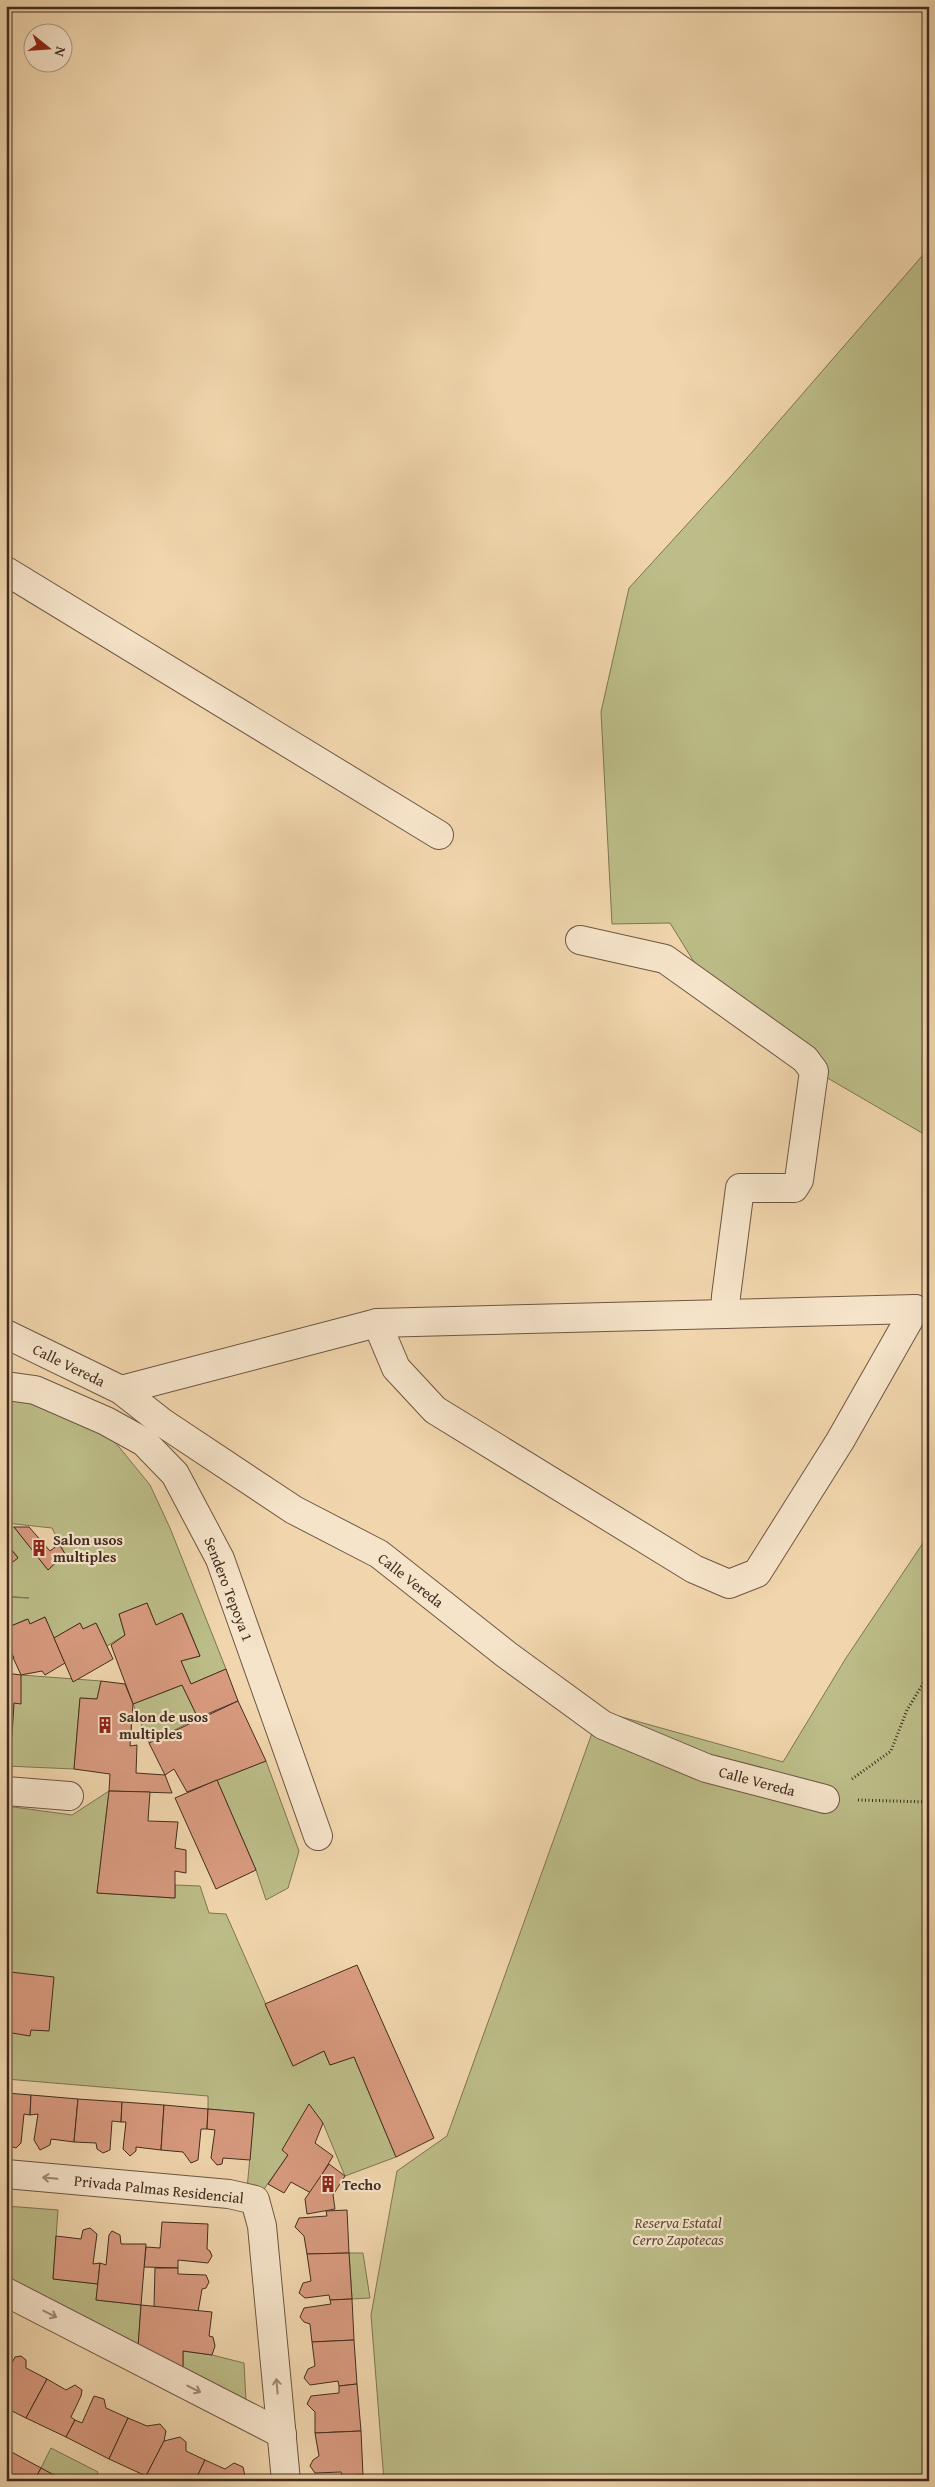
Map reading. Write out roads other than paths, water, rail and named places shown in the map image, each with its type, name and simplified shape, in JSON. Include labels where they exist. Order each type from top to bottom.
[{"type":"street","points":[[6,571],[439,835]]},
{"type":"street","points":[[580,940],[665,959],[805,1059],[814,1071],[799,1180],[794,1188],[740,1188],[725,1314]]},
{"type":"street","points":[[121,1390],[377,1323],[915,1309],[840,1441],[757,1573],[729,1584],[694,1570],[435,1410],[396,1368],[377,1323]]},
{"type":"street","name":"Calle Vereda","points":[[6,1334],[121,1390],[163,1423],[294,1510],[379,1554],[507,1656],[603,1725],[706,1768],[825,1799]]},
{"type":"street","name":"Sendero Tepoya 1","points":[[6,1386],[35,1390],[106,1421],[144,1442],[175,1474],[220,1559],[318,1836]]},
{"type":"street","points":[[6,1791],[68,1796]]},
{"type":"street","name":"Privada Palmas Residencial","points":[[6,2174],[229,2194],[255,2200],[262,2226],[286,2481]]},
{"type":"street","points":[[6,2292],[282,2434]]},
{"type":"place","name":"Salon usos multiples","points":[[39,1548]]},
{"type":"place","name":"Salon de usos multiples","points":[[105,1725]]},
{"type":"place","name":"Techo","points":[[328,2184]]},
{"type":"park label","name":"Reserva Estatal Cerro Zapotecas","points":[[678,2230]]}]
